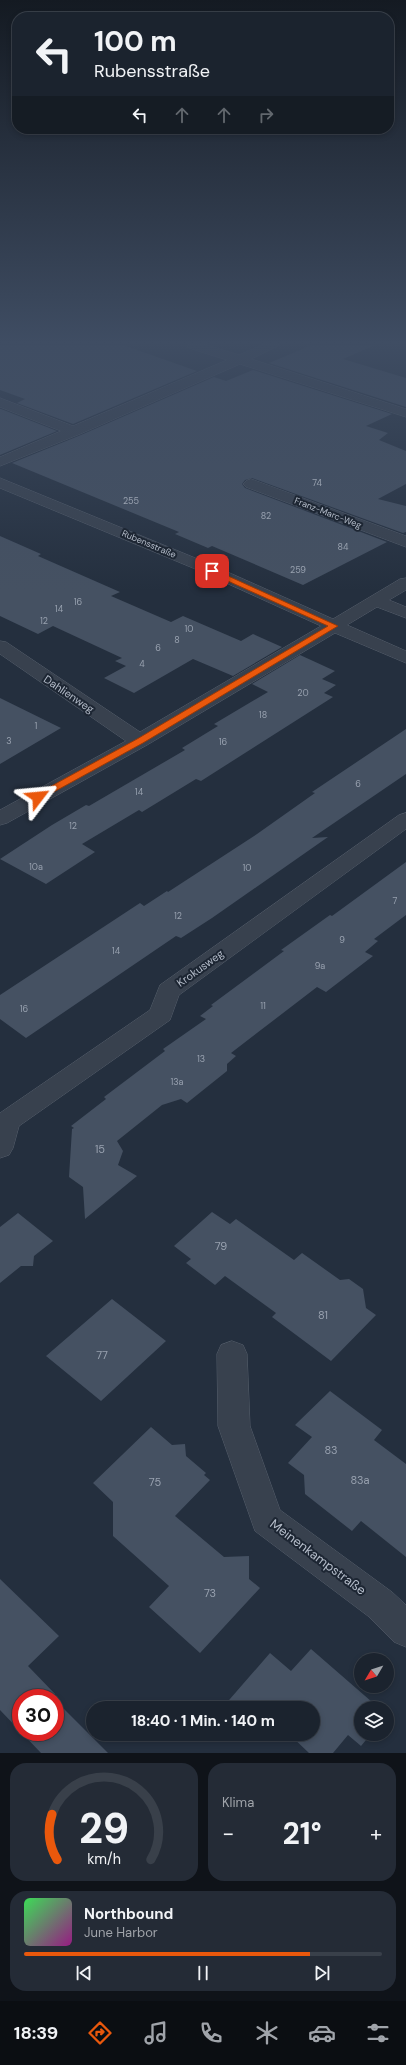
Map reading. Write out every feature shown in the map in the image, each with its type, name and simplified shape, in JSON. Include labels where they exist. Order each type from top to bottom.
[{"type":"street","points":[[66,427],[75,430]]},
{"type":"street","points":[[0,462],[83,427]]},
{"type":"street","name":"Rubensstraße","points":[[0,483],[199,565],[406,658]]},
{"type":"street","name":"Franz-Marc-Weg","points":[[251,484],[406,542]]},
{"type":"street","points":[[0,818],[140,741],[406,583]]},
{"type":"street","points":[[376,601],[406,613]]},
{"type":"street","name":"Dahlienweg","points":[[0,646],[140,741]]},
{"type":"street","name":"Krokusweg","points":[[0,1148],[7,1122],[161,1014],[168,991],[406,819]]},
{"type":"street","name":"Meinenkampstraße","points":[[232,1354],[234,1426],[267,1520],[380,1604],[406,1630]]},
{"type":"building","points":[[0,427],[46,427],[57,431],[0,455]]},
{"type":"building","points":[[100,427],[369,427],[388,433],[379,440],[406,451],[406,484],[378,499],[406,506],[406,532],[403,533],[252,478],[245,480],[242,484],[245,488],[387,542],[303,585],[212,546],[208,548],[175,534],[179,532],[12,463]]},
{"type":"building","points":[[0,536],[41,554],[38,556],[120,592],[111,596],[171,622],[183,616],[241,641],[253,634],[282,647],[233,676],[193,659],[134,693],[104,678],[126,666],[115,661],[122,658],[53,626],[38,634],[0,616]]},
{"type":"building","points":[[300,655],[335,671],[322,679],[336,685],[324,693],[333,697],[201,781],[196,779],[142,812],[139,810],[82,844],[95,852],[46,884],[0,859],[52,825],[86,805],[89,806],[185,750],[182,748],[218,726],[214,724],[268,692],[252,684]]},
{"type":"building","points":[[0,698],[61,728],[0,764]]},
{"type":"building","points":[[406,729],[406,774],[312,838],[328,837],[212,918],[181,938],[176,936],[26,1038],[0,1019],[0,995],[140,903],[144,906],[167,891],[168,892],[257,834],[315,793],[312,792]]},
{"type":"building","points":[[406,862],[406,915],[374,939],[378,941],[365,952],[373,956],[326,992],[317,987],[231,1053],[236,1056],[227,1064],[227,1071],[187,1103],[181,1099],[162,1105],[117,1141],[123,1151],[118,1165],[137,1176],[85,1219],[83,1187],[69,1177],[72,1129],[74,1128],[71,1126],[106,1099],[104,1097],[165,1051],[163,1049],[206,1019],[200,1016],[213,1006],[211,1005],[284,951],[281,950],[330,915],[332,916]]},
{"type":"building","points":[[212,1212],[230,1224],[236,1219],[294,1260],[302,1253],[340,1280],[349,1279],[363,1289],[366,1308],[376,1315],[331,1361],[272,1317],[276,1313],[225,1276],[215,1285],[186,1263],[191,1259],[174,1246]]},
{"type":"building","points":[[18,1213],[53,1241],[34,1256],[33,1266],[21,1266],[0,1283],[0,1227]]},
{"type":"building","points":[[112,1299],[166,1341],[101,1401],[46,1356]]},
{"type":"building","points":[[330,1391],[382,1430],[374,1440],[406,1464],[406,1557],[361,1521],[352,1531],[305,1494],[304,1475],[288,1463],[312,1437],[295,1425]]},
{"type":"building","points":[[151,1427],[172,1445],[185,1444],[186,1456],[206,1473],[204,1475],[210,1480],[175,1516],[224,1557],[249,1556],[249,1579],[260,1588],[200,1653],[149,1607],[169,1586],[113,1536],[113,1502],[93,1483]]},
{"type":"building","points":[[0,1579],[59,1636],[28,1666],[50,1689],[12,1689],[12,1723],[0,1710]]},
{"type":"building","points":[[311,1649],[354,1686],[354,1693],[362,1693],[371,1701],[354,1701],[354,1740],[348,1735],[333,1753],[309,1753],[296,1741],[320,1741],[320,1701],[228,1701],[270,1653],[291,1671]]},
{"type":"building","points":[[64,1709],[86,1731],[86,1741],[96,1741],[108,1753],[41,1753],[30,1741],[64,1741]]},
{"type":"building","points":[[355,1741],[365,1741],[361,1746]]},
{"type":"route","points":[[38,797],[140,741],[334,626],[212,571]]}]
